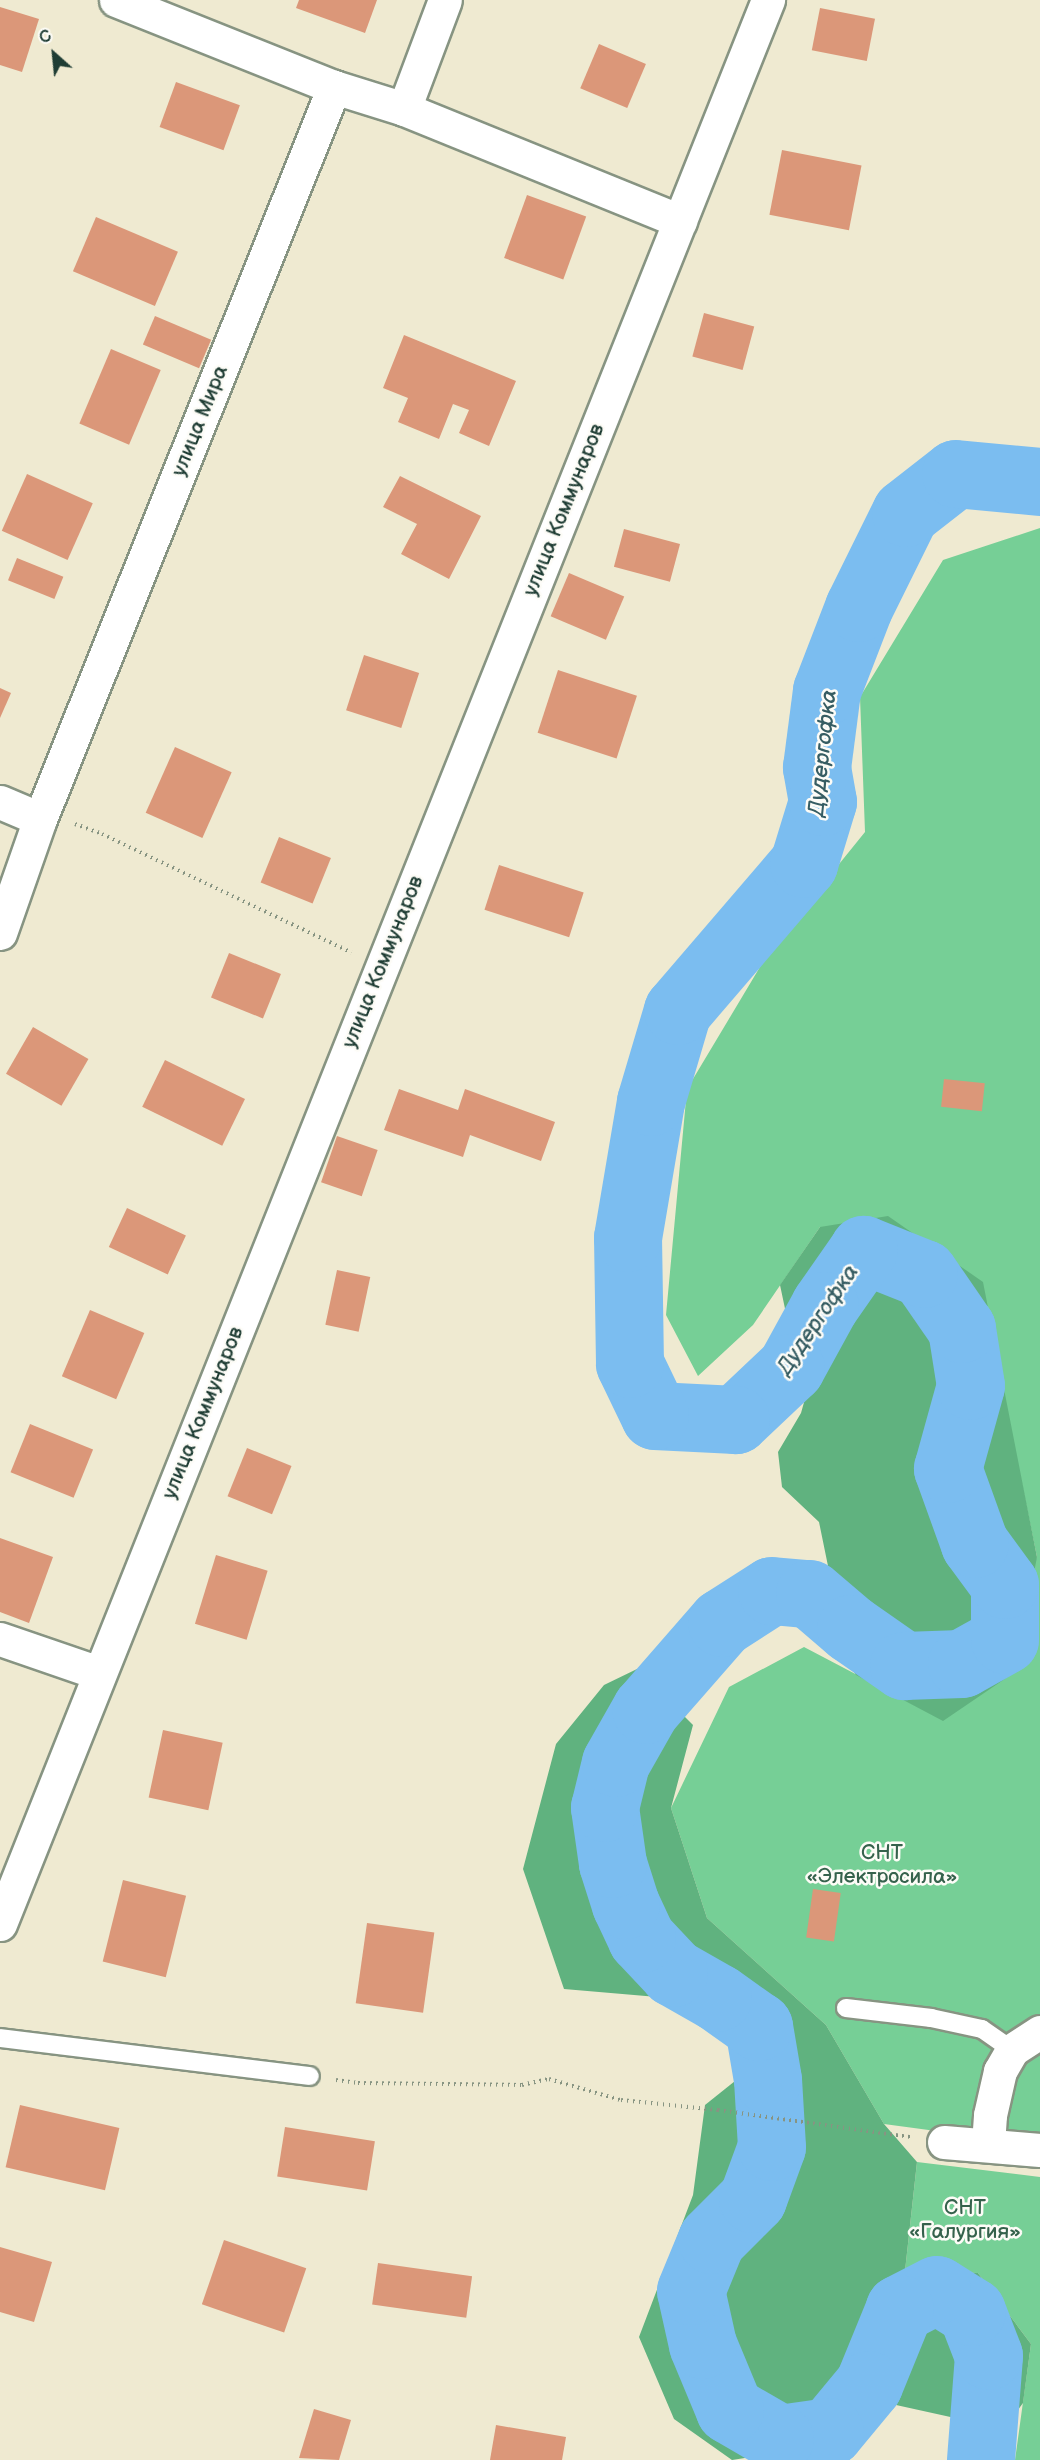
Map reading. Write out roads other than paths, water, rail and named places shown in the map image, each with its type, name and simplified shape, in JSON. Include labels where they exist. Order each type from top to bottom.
[{"type":"street","points":[[116,0],[334,87],[404,109],[680,221]]},
{"type":"street","points":[[404,109],[445,0]]},
{"type":"street","name":"улица Коммунаров","points":[[0,1924],[768,0]]},
{"type":"street","name":"улица Мира","points":[[0,933],[40,819],[334,87]]},
{"type":"street","points":[[0,802],[40,819]]},
{"type":"street","points":[[0,1639],[99,1674]]},
{"type":"street","points":[[988,2144],[990,2115],[999,2071],[1012,2050],[1040,2032]]},
{"type":"street","points":[[944,2142],[1040,2150]]},
{"type":"lane","points":[[846,2008],[931,2018],[982,2029],[1012,2050]]},
{"type":"lane","points":[[0,2038],[310,2076]]},
{"type":"waterway","name":"Дудергофка","points":[[981,2460],[989,2356],[972,2312],[937,2290],[900,2309],[869,2385],[830,2432],[780,2439],[730,2410],[703,2345],[691,2291],[712,2240],[753,2199],[772,2147],[768,2080],[759,2027],[718,1998],[674,1973],[642,1939],[626,1905],[613,1864],[605,1808],[616,1763],[646,1710],[722,1623],[772,1591],[810,1594],[851,1629],[904,1666],[962,1664],[1005,1640],[1005,1585],[975,1544],[948,1469],[971,1386],[962,1329],[924,1274],[864,1250],[825,1306],[791,1368],[736,1420],[655,1416],[630,1364],[628,1238],[651,1102],[678,1011],[804,864],[823,802],[817,768],[827,691],[859,608],[906,513],[956,474],[1040,482]]},
{"type":"park label","name":"СНТ «Электросила»","points":[[882,1865]]},
{"type":"park label","name":"СНТ «Галургия»","points":[[965,2220]]}]
